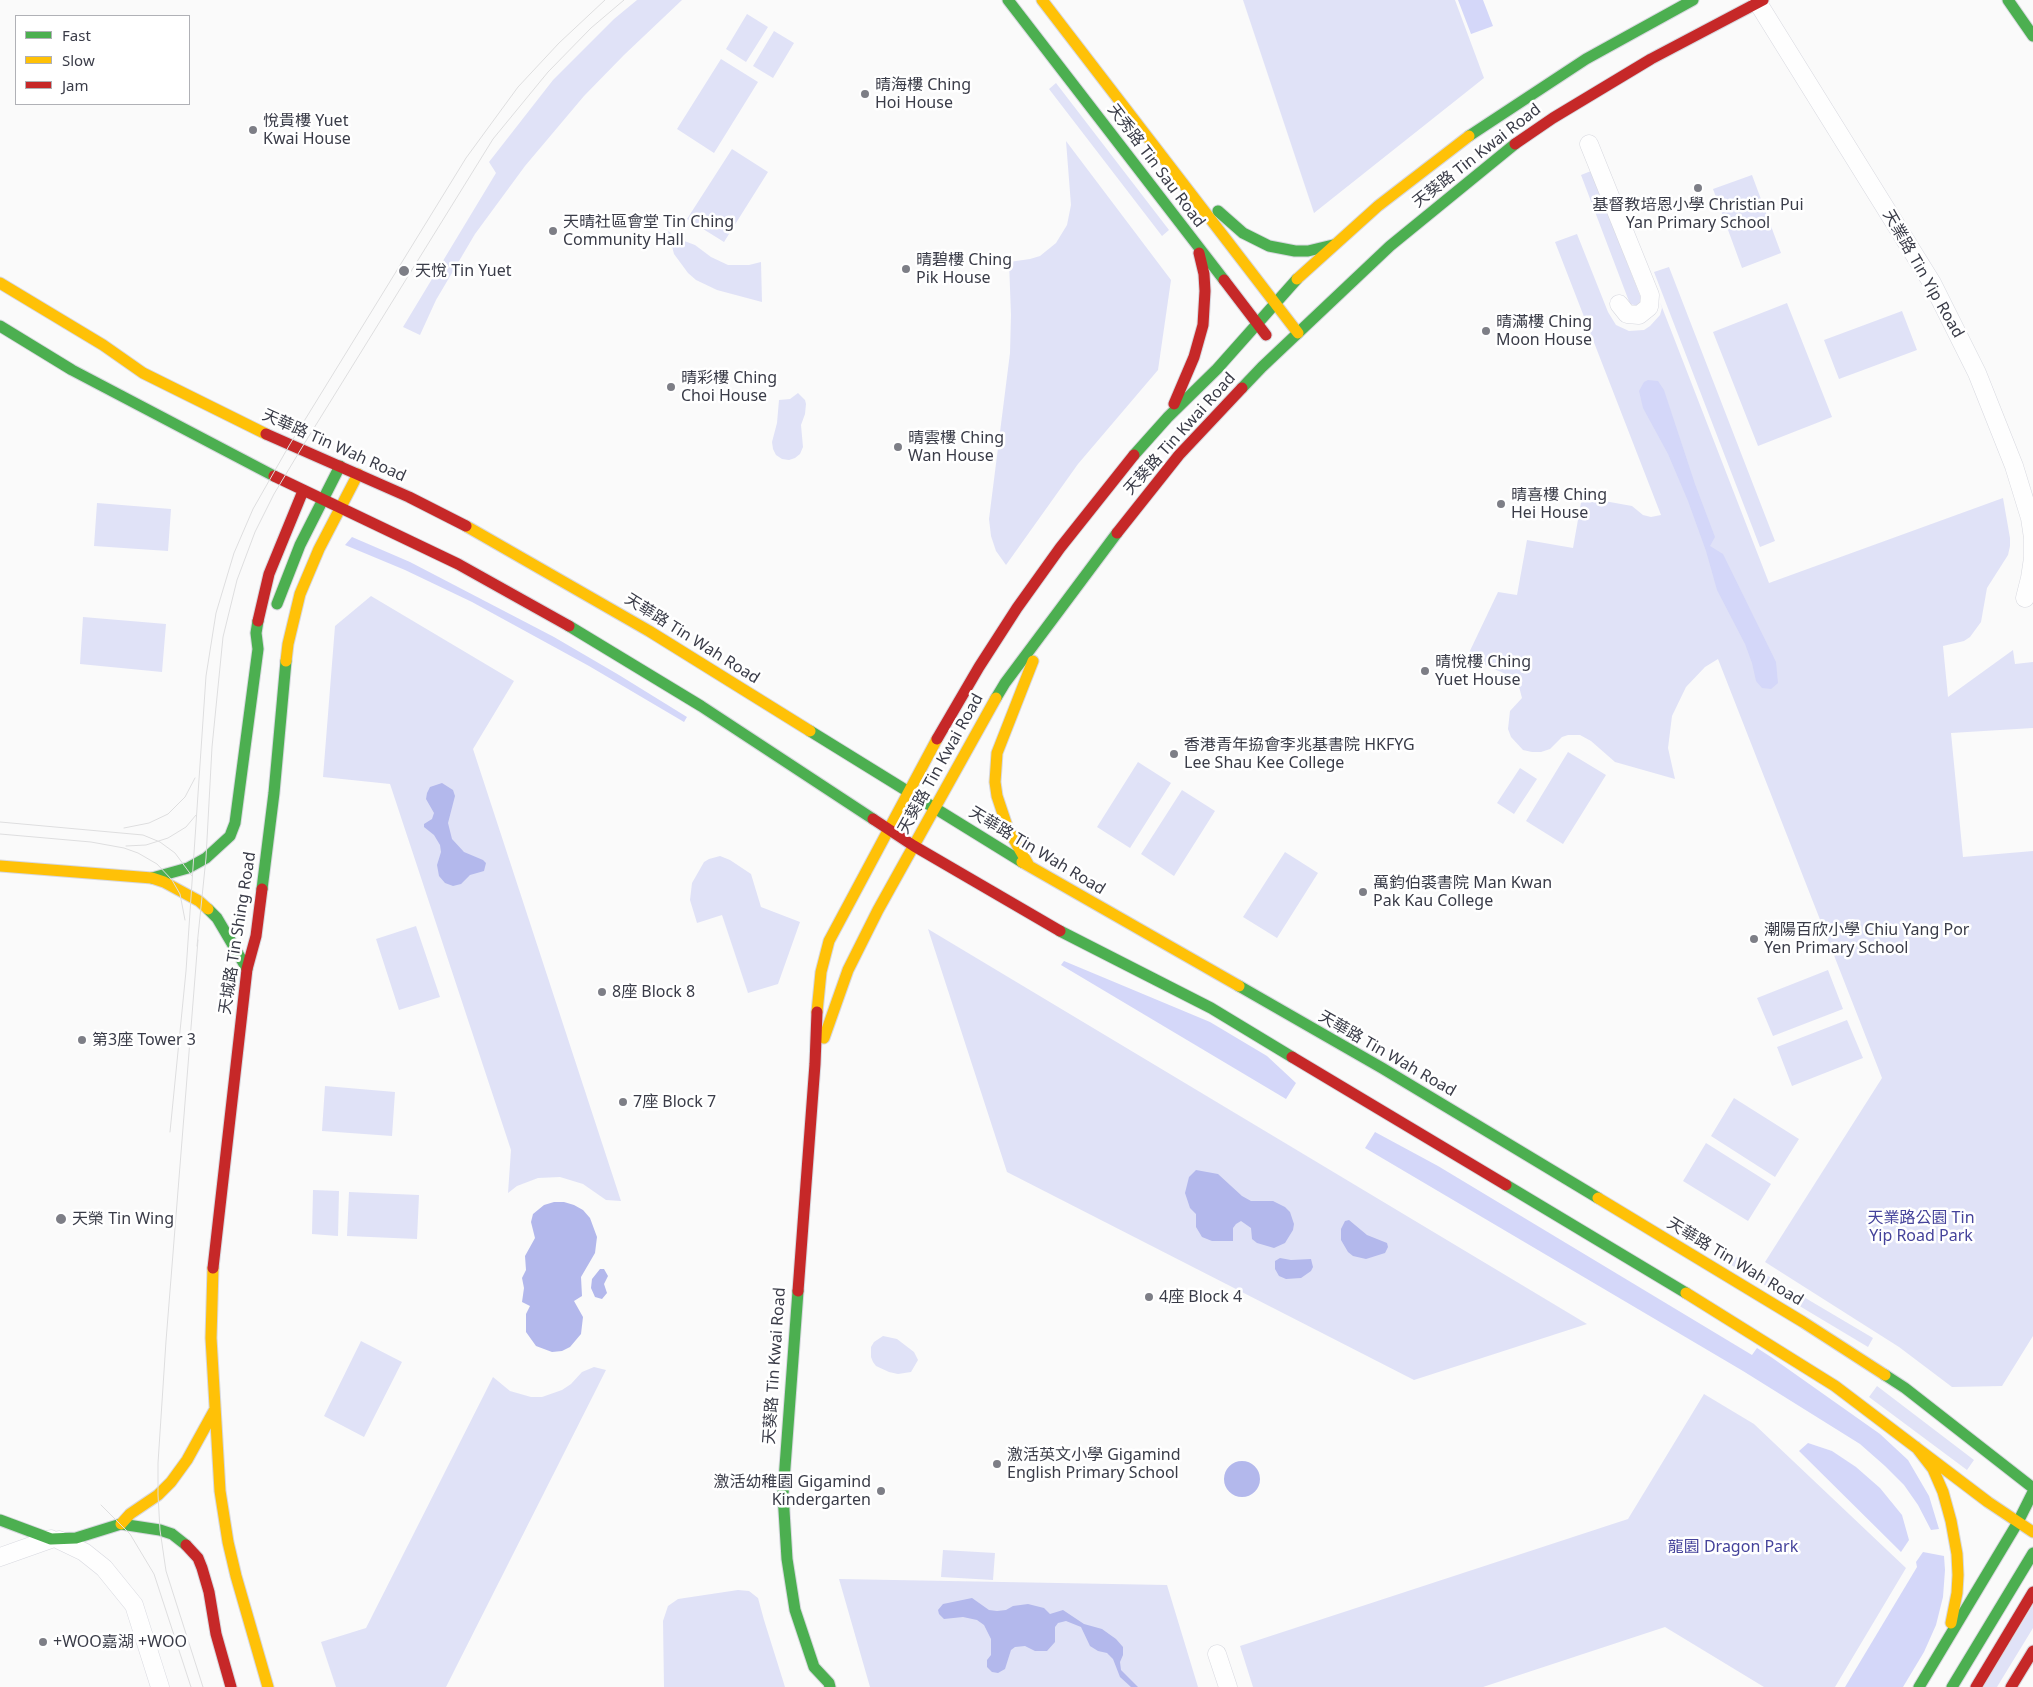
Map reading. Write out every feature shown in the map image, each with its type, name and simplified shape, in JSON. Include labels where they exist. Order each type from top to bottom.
[{"type":"main road","name":"天秀路 Tin Sau Road","points":[[1008,0],[1280,351]]},
{"type":"main road","name":"天秀路 Tin Sau Road","points":[[1042,0],[1298,333]]},
{"type":"main road","name":"天葵路 Tin Kwai Road","points":[[830,1687],[829,1683],[814,1667],[796,1610],[784,1527],[783,1494],[821,972],[829,941],[979,667],[1017,608],[1099,498],[1168,416],[1217,369],[1274,303],[1315,260],[1434,161],[1492,119],[1586,59],[1693,0]]},
{"type":"main road","points":[[2008,0],[2033,36]]},
{"type":"main road","name":"天葵路 Tin Kwai Road","points":[[815,1064],[848,970],[878,910],[1005,683],[1120,528],[1179,455],[1298,333],[1390,246],[1509,148],[1552,118],[1650,59],[1761,1]]},
{"type":"main road","points":[[1147,138],[1193,178],[1219,211],[1243,233],[1257,242],[1279,249],[1308,251],[1333,245]]},
{"type":"main road","points":[[1168,416],[1194,357],[1206,308],[1204,274],[1197,246]]},
{"type":"main road","name":"天華路 Tin Wah Road","points":[[0,283],[103,345],[143,373],[215,410],[444,514],[507,548],[649,631],[1030,867],[1390,1073],[1803,1322],[1905,1388],[2033,1488]]},
{"type":"main road","points":[[0,326],[72,370],[303,491],[458,564],[546,612],[701,706],[914,846],[1074,939],[1211,1008],[1800,1362],[2033,1532]]},
{"type":"main road","points":[[275,612],[292,562],[340,466]]},
{"type":"main road","name":"天城路 Tin Shing Road","points":[[268,1687],[254,1644],[228,1542],[220,1491],[211,1338],[213,1272],[247,969],[256,936],[265,868],[288,644],[300,594],[339,508],[358,474]]},
{"type":"main road","points":[[152,878],[188,868],[206,858],[230,836],[238,813],[258,649],[256,633],[264,592],[277,552],[303,491]]},
{"type":"main road","points":[[1030,867],[1008,829],[1001,812],[997,796],[996,765],[997,753],[1004,732],[1045,631]]},
{"type":"main road","points":[[258,649],[266,638]]},
{"type":"main road","points":[[0,866],[152,878],[176,887],[202,903],[217,918],[247,969]]},
{"type":"main road","points":[[121,1524],[130,1514],[158,1495],[171,1482],[187,1460],[214,1411]]},
{"type":"main road","points":[[1916,1447],[1933,1469],[1942,1492],[1951,1521],[1957,1554],[1957,1593],[1954,1611],[1942,1648]]},
{"type":"main road","points":[[1919,1687],[2018,1522],[2033,1492]]},
{"type":"main road","points":[[0,1520],[55,1539],[76,1538],[121,1524],[160,1530],[172,1534],[190,1548],[198,1558],[209,1592],[216,1634],[230,1687]]},
{"type":"main road","points":[[1952,1687],[2033,1552]]},
{"type":"main road","points":[[1976,1687],[2033,1592]]},
{"type":"main road","points":[[2011,1687],[2033,1651]]},
{"type":"main road","name":"天葵路 Tin Kwai Road","points":[[812,1680],[814,1667]]},
{"type":"street","name":"天業路 Tin Yip Road","points":[[1761,1],[1932,283],[1977,373],[2014,466],[2030,518],[2033,558],[2025,598]]},
{"type":"street","points":[[1589,144],[1650,295],[1649,307],[1638,315],[1627,314],[1619,304]]},
{"type":"street","points":[[0,1557],[55,1539],[84,1552],[104,1568],[134,1605],[160,1687]]},
{"type":"street","points":[[1218,1654],[1228,1687]]},
{"type":"green space","points":[[637,0],[682,0],[584,96],[525,166],[475,234],[436,300],[420,335],[403,327],[496,173],[489,162],[553,80],[614,19]]},
{"type":"green space","points":[[1243,0],[1455,0],[1484,78],[1314,213]]},
{"type":"green space","points":[[747,14],[768,27],[746,62],[726,49]]},
{"type":"green space","points":[[774,31],[794,43],[773,78],[753,66]]},
{"type":"green space","points":[[721,59],[758,82],[714,153],[677,129]]},
{"type":"green space","points":[[1056,83],[1169,230],[1162,236],[1049,89]]},
{"type":"green space","points":[[1066,141],[1171,280],[1158,370],[1078,464],[1006,565],[996,551],[991,536],[989,519],[1010,353],[1009,262],[1040,256],[1056,243],[1067,225],[1071,205]]},
{"type":"green space","points":[[732,149],[768,172],[724,242],[687,219]]},
{"type":"green space","points":[[1591,171],[1641,298],[1638,306],[1630,304],[1581,175]]},
{"type":"green space","points":[[1752,175],[1781,253],[1742,268],[1713,189]]},
{"type":"green space","points":[[668,231],[679,239],[695,245],[711,257],[728,265],[749,265],[761,262],[762,302],[717,290],[696,280],[688,273],[674,254]]},
{"type":"green space","name":"天業路公園 Tin Yip Road Park","points":[[1577,234],[1608,312],[1616,325],[1629,331],[1644,330],[1660,315],[1662,308],[1660,302],[1769,583],[2003,498],[2010,546],[2008,555],[1987,588],[1981,622],[1970,637],[1964,641],[1943,646],[1948,697],[2013,650],[2015,664],[2033,662],[2033,728],[1951,733],[1963,857],[2033,851],[2033,1336],[2002,1386],[1952,1387],[1899,1347],[1765,1262],[1882,1078],[1718,659],[1705,667],[1686,687],[1672,716],[1668,748],[1675,779],[1615,762],[1591,741],[1580,735],[1562,737],[1550,749],[1541,752],[1523,750],[1511,737],[1508,729],[1510,711],[1522,698],[1517,679],[1467,657],[1498,592],[1517,595],[1527,540],[1573,548],[1582,497],[1632,506],[1643,515],[1651,517],[1661,515],[1555,242]]},
{"type":"green space","points":[[1669,267],[1775,541],[1760,547],[1654,272]]},
{"type":"green space","points":[[1787,303],[1832,417],[1758,446],[1713,332]]},
{"type":"green space","points":[[1902,311],[1917,350],[1839,379],[1824,340]]},
{"type":"green space","points":[[798,393],[805,400],[806,404],[801,425],[803,447],[800,454],[795,458],[789,460],[782,459],[776,455],[772,442],[777,423],[779,400],[790,399]]},
{"type":"green space","points":[[97,503],[171,509],[168,551],[94,546]]},
{"type":"green space","points":[[371,596],[514,681],[473,749],[621,1201],[606,1200],[583,1184],[560,1177],[538,1178],[517,1186],[508,1193],[511,1150],[390,784],[323,777],[335,626]]},
{"type":"green space","points":[[83,617],[166,624],[162,672],[80,664]]},
{"type":"green space","points":[[1568,752],[1606,775],[1563,844],[1526,821]]},
{"type":"green space","points":[[1138,762],[1171,783],[1130,848],[1097,827]]},
{"type":"green space","points":[[1520,768],[1537,779],[1514,814],[1497,803]]},
{"type":"green space","points":[[1182,790],[1215,811],[1174,876],[1141,854]]},
{"type":"green space","points":[[1285,852],[1318,873],[1277,938],[1243,917]]},
{"type":"green space","points":[[720,856],[730,860],[751,874],[761,907],[800,922],[778,984],[748,993],[722,915],[697,923],[690,900],[692,883],[704,862]]},
{"type":"green space","points":[[416,926],[440,997],[399,1010],[376,939]]},
{"type":"green space","points":[[928,929],[1587,1324],[1414,1380],[1007,1172]]},
{"type":"green space","points":[[1828,970],[1843,1009],[1773,1036],[1757,998]]},
{"type":"green space","points":[[1847,1020],[1863,1058],[1792,1086],[1777,1047]]},
{"type":"green space","points":[[325,1086],[395,1092],[392,1136],[322,1131]]},
{"type":"green space","points":[[1734,1098],[1799,1139],[1775,1177],[1711,1136]]},
{"type":"green space","points":[[1706,1143],[1771,1184],[1748,1221],[1683,1181]]},
{"type":"green space","points":[[313,1190],[339,1191],[338,1236],[312,1234]]},
{"type":"green space","points":[[349,1192],[419,1195],[417,1239],[347,1236]]},
{"type":"green space","points":[[1736,1257],[1873,1338],[1868,1347],[1731,1265]]},
{"type":"green space","points":[[883,1336],[897,1339],[914,1352],[918,1360],[911,1372],[898,1374],[876,1366],[871,1357],[871,1347],[874,1342]]},
{"type":"green space","points":[[361,1341],[402,1362],[364,1437],[324,1416]]},
{"type":"green space","points":[[594,1367],[606,1370],[446,1687],[336,1687],[321,1642],[366,1628],[493,1377],[510,1391],[531,1397],[542,1397],[562,1390],[571,1384],[582,1372]]},
{"type":"green space","points":[[1877,1386],[1974,1460],[1967,1470],[1869,1397]]},
{"type":"green space","name":"龍園 Dragon Park","points":[[1704,1394],[1754,1424],[1906,1568],[1835,1687],[1764,1687],[1665,1627],[1483,1687],[1253,1687],[1240,1646],[1628,1519]]},
{"type":"green space","points":[[943,1550],[995,1553],[993,1580],[941,1577]]},
{"type":"green space","points":[[839,1579],[1167,1585],[1198,1687],[870,1687]]},
{"type":"green space","points":[[738,1590],[749,1591],[758,1598],[785,1687],[664,1687],[663,1621],[668,1606],[678,1599]]},
{"type":"green space","points":[[2033,1605],[2033,1628],[1997,1687],[1983,1687]]},
{"type":"shaded area","points":[[1458,0],[1483,0],[1493,26],[1471,34]]},
{"type":"shaded area","points":[[1648,380],[1658,381],[1664,390],[1695,484],[1715,537],[1710,546],[1723,554],[1776,662],[1778,683],[1771,689],[1762,688],[1756,681],[1745,644],[1717,590],[1706,551],[1688,501],[1668,454],[1643,408],[1639,391],[1644,382]]},
{"type":"shaded area","points":[[352,537],[410,562],[554,637],[687,717],[684,722],[589,666],[472,602],[405,570],[345,545]]},
{"type":"shaded area","points":[[442,783],[453,790],[455,796],[448,823],[452,839],[464,852],[486,863],[484,871],[470,875],[461,884],[453,886],[445,883],[439,876],[437,865],[441,852],[440,845],[434,835],[424,827],[424,824],[432,819],[434,813],[426,799],[427,793],[430,787]]},
{"type":"shaded area","points":[[1064,961],[1210,1022],[1267,1056],[1296,1083],[1286,1099],[1061,965]]},
{"type":"shaded area","points":[[1375,1132],[1438,1166],[1752,1355],[1757,1348],[1771,1357],[1880,1434],[1908,1460],[1929,1496],[1939,1529],[1931,1530],[1918,1505],[1904,1485],[1860,1444],[1743,1371],[1365,1148]]},
{"type":"shaded area","points":[[1196,1170],[1218,1174],[1242,1196],[1251,1201],[1273,1201],[1285,1207],[1290,1212],[1294,1224],[1293,1230],[1285,1243],[1274,1248],[1257,1243],[1252,1239],[1251,1228],[1241,1221],[1233,1228],[1233,1241],[1212,1241],[1202,1237],[1196,1227],[1196,1214],[1190,1208],[1185,1193],[1189,1177]]},
{"type":"shaded area","points":[[564,1202],[583,1210],[590,1218],[597,1237],[595,1253],[581,1277],[582,1296],[574,1301],[583,1317],[581,1334],[570,1347],[562,1351],[552,1352],[536,1346],[526,1332],[526,1314],[530,1306],[522,1302],[524,1288],[522,1278],[526,1270],[525,1256],[535,1238],[531,1222],[533,1214],[544,1205]]},
{"type":"shaded area","points":[[1349,1220],[1367,1235],[1387,1243],[1388,1247],[1385,1253],[1366,1259],[1353,1256],[1348,1252],[1341,1240],[1341,1229],[1345,1221]]},
{"type":"shaded area","points":[[1280,1258],[1291,1260],[1311,1259],[1313,1267],[1311,1271],[1301,1278],[1286,1279],[1279,1276],[1275,1269],[1275,1261]]},
{"type":"shaded area","points":[[600,1269],[604,1269],[608,1276],[604,1284],[607,1293],[602,1299],[595,1297],[591,1288],[592,1279]]},
{"type":"shaded area","points":[[1808,1443],[1832,1451],[1856,1467],[1880,1488],[1902,1515],[1909,1540],[1901,1552],[1799,1451]]},
{"type":"shaded area","points":[[1242,1461],[1249,1462],[1255,1466],[1259,1472],[1259,1486],[1255,1492],[1249,1496],[1242,1497],[1235,1496],[1229,1492],[1225,1486],[1224,1479],[1225,1472],[1229,1466],[1235,1462]]},
{"type":"shaded area","points":[[1923,1552],[1944,1556],[1945,1570],[1943,1597],[1936,1625],[1924,1652],[1903,1687],[1845,1687],[1917,1567],[1916,1562]]},
{"type":"shaded area","points":[[972,1598],[989,1610],[1006,1610],[1013,1606],[1028,1604],[1044,1608],[1050,1614],[1063,1610],[1084,1624],[1102,1629],[1116,1639],[1123,1647],[1123,1655],[1120,1662],[1121,1670],[1138,1687],[1131,1687],[1120,1677],[1113,1659],[1107,1653],[1098,1651],[1090,1646],[1081,1627],[1066,1621],[1058,1623],[1055,1627],[1055,1642],[1047,1651],[1035,1651],[1025,1646],[1015,1647],[1011,1650],[1005,1669],[998,1673],[992,1672],[987,1667],[987,1660],[991,1655],[991,1639],[984,1625],[977,1620],[963,1617],[944,1619],[939,1614],[938,1610],[943,1604]]},
{"type":"tram line","points":[[170,1132],[186,971],[206,676],[216,613],[234,553],[253,509],[290,444],[466,158],[518,87],[559,43],[605,0]]},
{"type":"tram line","points":[[197,946],[206,858],[212,747],[223,637],[237,580],[255,532],[274,494],[301,449],[493,139],[548,72],[591,28],[624,0]]},
{"type":"tram line","points":[[124,828],[149,823],[168,814],[185,797],[195,778]]},
{"type":"tram line","points":[[126,846],[146,845],[168,838],[186,827],[196,815]]},
{"type":"tram line","points":[[0,822],[143,835],[160,842],[175,853],[192,876]]},
{"type":"tram line","points":[[0,834],[91,842],[124,848],[138,853],[157,864],[172,880],[180,894],[185,920]]},
{"type":"tram line","points":[[198,940],[166,1341],[158,1463],[158,1495],[160,1530],[166,1571],[203,1687]]},
{"type":"tram line","points":[[101,1505],[130,1534],[154,1574],[191,1687]]},
{"type":"traffic: fast","points":[[1008,0],[1224,280]]},
{"type":"traffic: fast","points":[[1469,136],[1586,59],[1693,0]]},
{"type":"traffic: fast","points":[[2008,0],[2033,36]]},
{"type":"traffic: fast","points":[[1242,388],[1390,246],[1515,144]]},
{"type":"traffic: fast","points":[[1218,211],[1243,233],[1269,246],[1295,251],[1308,251],[1333,245]]},
{"type":"traffic: fast","points":[[1134,455],[1168,417],[1217,369],[1297,279]]},
{"type":"traffic: fast","points":[[0,326],[72,370],[274,476]]},
{"type":"traffic: fast","points":[[277,604],[300,545],[340,466]]},
{"type":"traffic: fast","points":[[996,698],[1005,683],[1117,533]]},
{"type":"traffic: fast","points":[[152,878],[188,868],[206,858],[230,836],[235,823],[258,649],[256,633],[258,621]]},
{"type":"traffic: fast","points":[[569,626],[701,706],[873,819]]},
{"type":"traffic: fast","points":[[262,889],[274,793],[286,661]]},
{"type":"traffic: fast","points":[[810,731],[1022,862]]},
{"type":"traffic: fast","points":[[208,909],[217,918],[247,969]]},
{"type":"traffic: fast","points":[[1060,931],[1211,1008],[1292,1057]]},
{"type":"traffic: fast","points":[[1239,986],[1382,1068],[1598,1198]]},
{"type":"traffic: fast","points":[[1506,1185],[1686,1293]]},
{"type":"traffic: fast","points":[[798,1291],[783,1494],[787,1559],[795,1610],[814,1667],[829,1683],[830,1687]]},
{"type":"traffic: fast","points":[[1885,1375],[1905,1388],[2033,1488]]},
{"type":"traffic: fast","points":[[1919,1687],[2018,1522],[2033,1492]]},
{"type":"traffic: fast","points":[[0,1520],[51,1539],[76,1538],[121,1524],[160,1530],[172,1534],[186,1545]]},
{"type":"traffic: fast","points":[[1952,1687],[2033,1553]]},
{"type":"traffic: slow","points":[[1042,0],[1298,333]]},
{"type":"traffic: slow","points":[[1297,279],[1378,206],[1469,136]]},
{"type":"traffic: slow","points":[[0,283],[103,345],[143,373],[266,434]]},
{"type":"traffic: slow","points":[[286,661],[288,644],[300,594],[319,549],[358,474]]},
{"type":"traffic: slow","points":[[466,526],[649,631],[810,731]]},
{"type":"traffic: slow","points":[[1028,864],[1008,829],[997,796],[995,782],[997,753],[1033,661]]},
{"type":"traffic: slow","points":[[824,1038],[848,970],[878,910],[996,698]]},
{"type":"traffic: slow","points":[[817,1012],[821,972],[829,941],[937,739]]},
{"type":"traffic: slow","points":[[1022,862],[1239,986]]},
{"type":"traffic: slow","points":[[0,866],[152,878],[164,882],[199,901],[208,909]]},
{"type":"traffic: slow","points":[[1598,1198],[1803,1322],[1885,1375]]},
{"type":"traffic: slow","points":[[213,1268],[211,1338],[220,1491],[228,1542],[236,1576],[268,1687]]},
{"type":"traffic: slow","points":[[1686,1293],[1835,1386],[1988,1502],[2033,1532]]},
{"type":"traffic: slow","points":[[121,1524],[130,1514],[158,1495],[171,1482],[187,1460],[214,1411]]},
{"type":"traffic: slow","points":[[1916,1447],[1933,1469],[1943,1492],[1951,1521],[1957,1554],[1958,1575],[1957,1593],[1951,1623]]},
{"type":"traffic: jam","points":[[1515,144],[1553,118],[1651,59],[1763,0]]},
{"type":"traffic: jam","points":[[1174,404],[1194,357],[1203,325],[1205,291],[1204,274],[1199,253]]},
{"type":"traffic: jam","points":[[1224,280],[1266,335]]},
{"type":"traffic: jam","points":[[1117,533],[1179,455],[1242,388]]},
{"type":"traffic: jam","points":[[266,434],[409,497],[466,526]]},
{"type":"traffic: jam","points":[[937,739],[979,667],[1017,608],[1060,548],[1134,455]]},
{"type":"traffic: jam","points":[[274,476],[458,564],[569,626]]},
{"type":"traffic: jam","points":[[258,621],[269,574],[303,491]]},
{"type":"traffic: jam","points":[[873,819],[914,846],[1060,931]]},
{"type":"traffic: jam","points":[[213,1268],[247,969],[256,936],[262,889]]},
{"type":"traffic: jam","points":[[798,1291],[815,1064],[817,1012]]},
{"type":"traffic: jam","points":[[1292,1057],[1506,1185]]},
{"type":"traffic: jam","points":[[186,1545],[198,1558],[202,1568],[209,1592],[216,1634],[231,1687]]},
{"type":"traffic: jam","points":[[1976,1687],[2033,1592]]},
{"type":"traffic: jam","points":[[2011,1687],[2033,1651]]},
{"type":"place","name":"晴海樓 Ching Hoi House","points":[[865,94]]},
{"type":"place","name":"悅貴樓 Yuet Kwai House","points":[[253,130]]},
{"type":"place","name":"基督教培恩小學 Christian Pui Yan Primary School","points":[[1698,188]]},
{"type":"place","name":"天晴社區會堂 Tin Ching Community Hall","points":[[553,231]]},
{"type":"place","name":"晴碧樓 Ching Pik House","points":[[906,269]]},
{"type":"place","name":"天悅 Tin Yuet","points":[[404,271]]},
{"type":"place","name":"晴滿樓 Ching Moon House","points":[[1486,331]]},
{"type":"place","name":"晴彩樓 Ching Choi House","points":[[671,387]]},
{"type":"place","name":"晴雲樓 Ching Wan House","points":[[898,447]]},
{"type":"place","name":"晴喜樓 Ching Hei House","points":[[1501,504]]},
{"type":"place","name":"晴悅樓 Ching Yuet House","points":[[1425,671]]},
{"type":"place","name":"香港青年拹會李兆基書院 HKFYG Lee Shau Kee College","points":[[1174,754]]},
{"type":"place","name":"萬鈞伯裘書院 Man Kwan Pak Kau College","points":[[1363,892]]},
{"type":"place","name":"潮陽百欣小學 Chiu Yang Por Yen Primary School","points":[[1754,939]]},
{"type":"place","name":"8座 Block 8","points":[[602,992]]},
{"type":"place","name":"第3座 Tower 3","points":[[82,1040]]},
{"type":"place","name":"7座 Block 7","points":[[623,1102]]},
{"type":"place","name":"天榮 Tin Wing","points":[[61,1219]]},
{"type":"place","name":"4座 Block 4","points":[[1149,1297]]},
{"type":"place","name":"激活英文小學 Gigamind English Primary School","points":[[997,1464]]},
{"type":"place","name":"激活幼稚園 Gigamind Kindergarten","points":[[881,1491]]},
{"type":"place","name":"+WOO嘉湖 +WOO","points":[[43,1642]]}]
